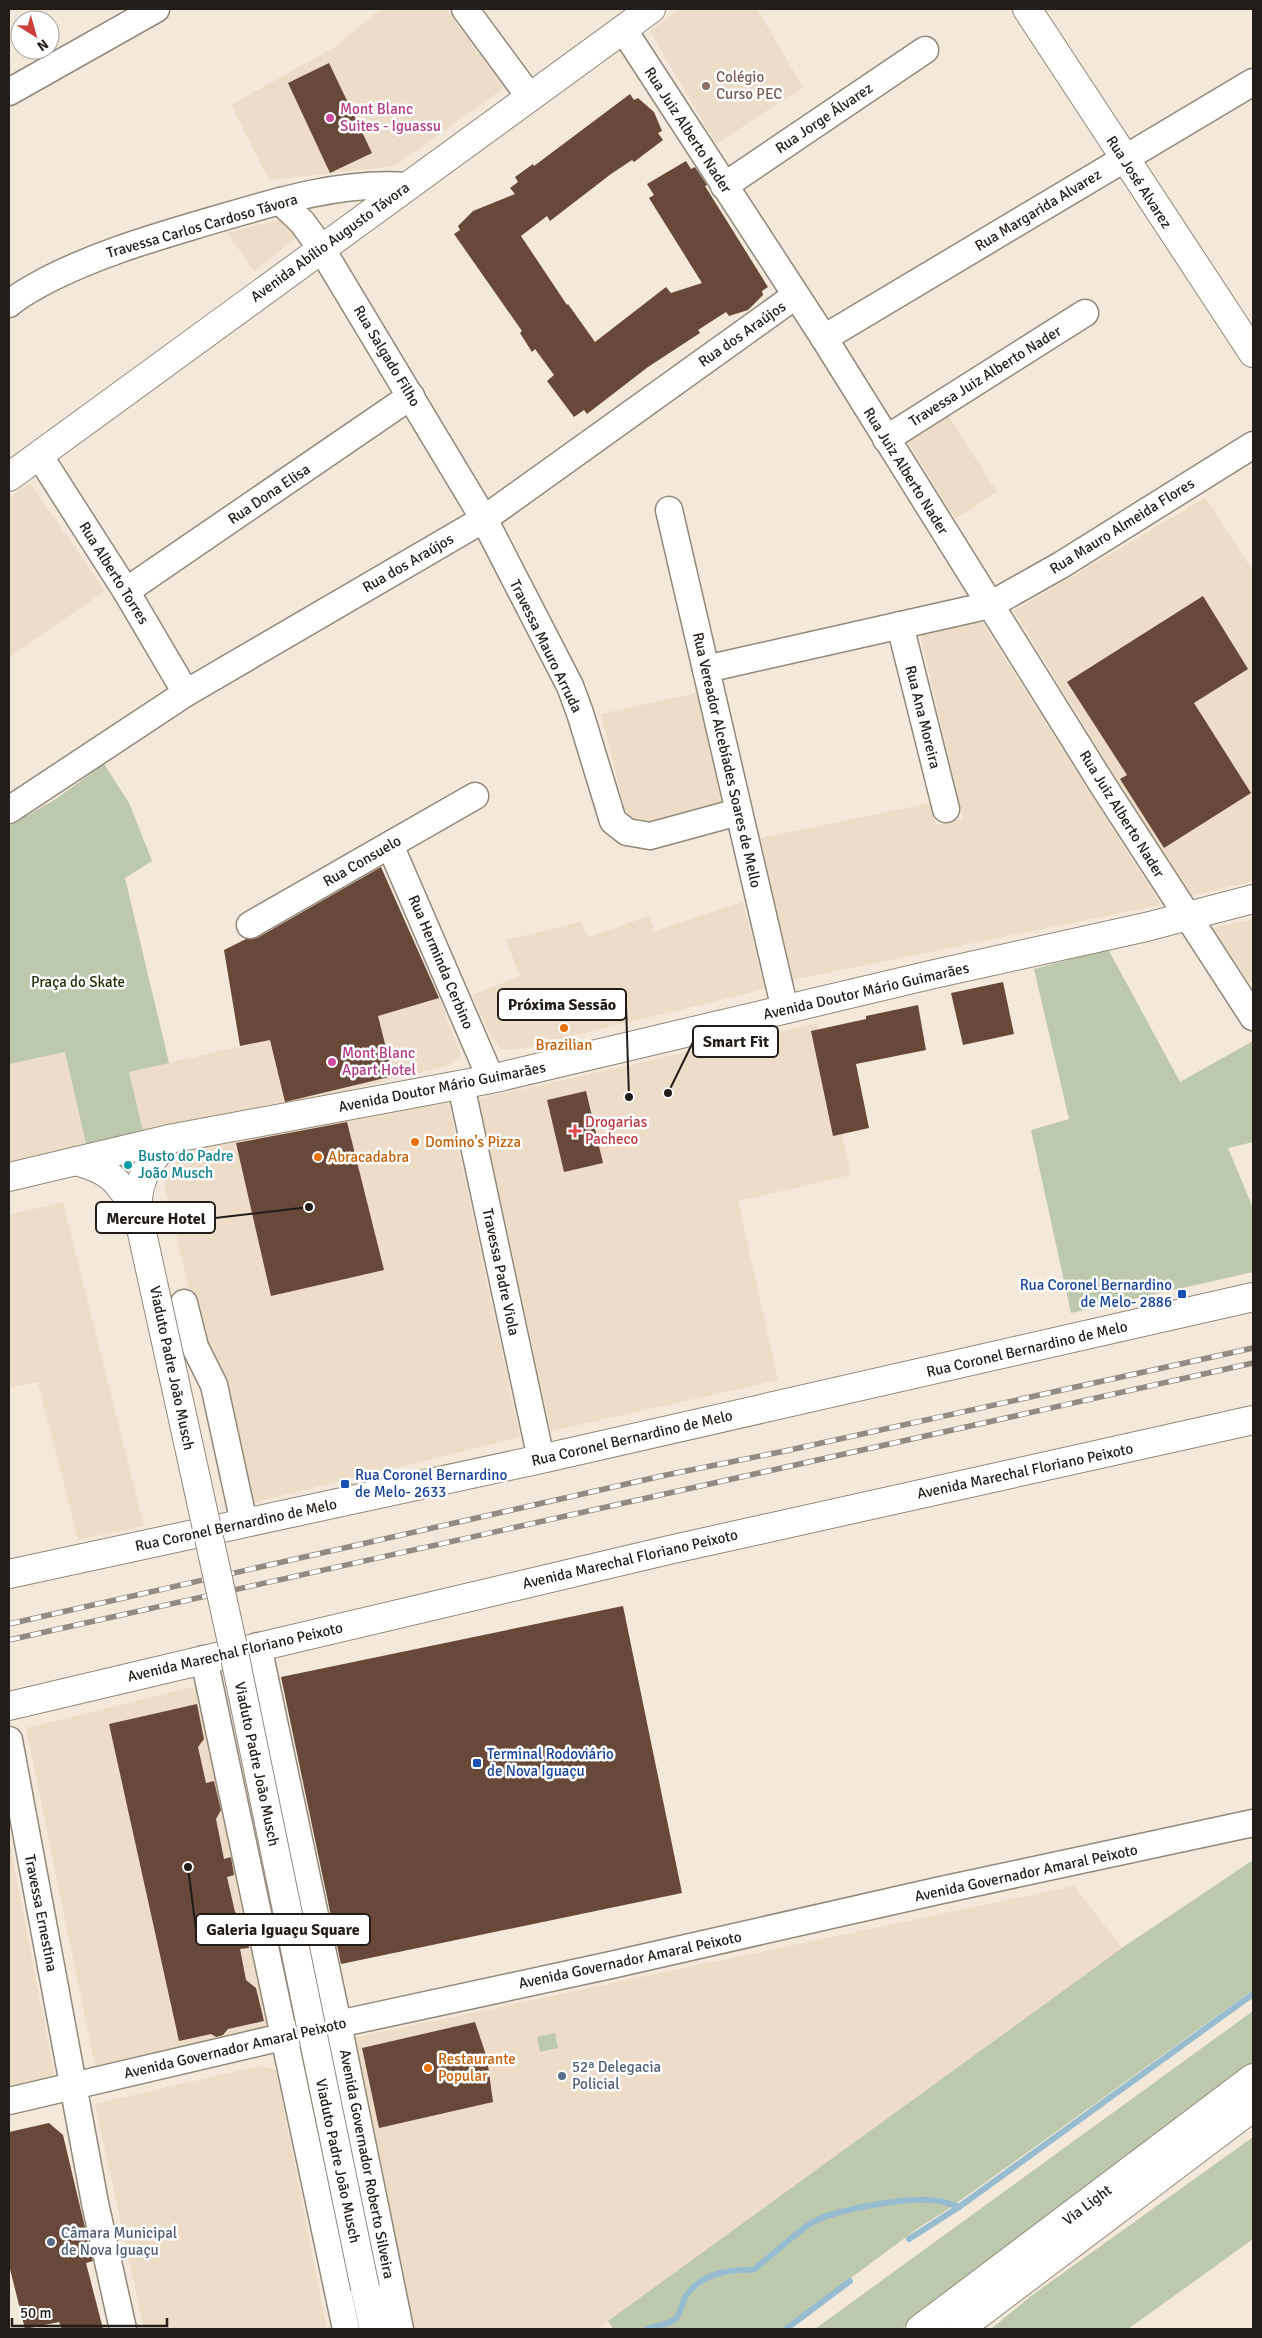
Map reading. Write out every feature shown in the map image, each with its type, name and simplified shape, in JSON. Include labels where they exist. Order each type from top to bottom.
[{"type":"main road","name":"Avenida Abílio Augusto Távora","points":[[9,477],[529,96],[651,9]]},
{"type":"main road","name":"Rua José Alvarez","points":[[1027,9],[1253,353]]},
{"type":"main road","name":"Avenida Doutor Mário Guimarães","points":[[9,1177],[169,1139],[491,1079],[1146,926],[1253,899]]},
{"type":"main road","name":"Viaduto Padre João Musch","points":[[169,1139],[147,1166],[143,1174],[138,1188],[138,1215],[231,1638],[372,2325]]},
{"type":"main road","name":"Viaduto Padre João Musch","points":[[76,1160],[110,1174],[120,1184],[138,1215]]},
{"type":"main road","name":"Rua Coronel Bernardino de Melo","points":[[9,1574],[541,1458],[1253,1297]]},
{"type":"main road","name":"Avenida Marechal Floriano Peixoto","points":[[9,1706],[669,1550],[1253,1421]]},
{"type":"main road","name":"Via Light","points":[[920,2329],[1253,2078]]},
{"type":"main road","name":"Via Light","points":[[959,2329],[1253,2107]]},
{"type":"street","points":[[9,92],[156,9]]},
{"type":"street","points":[[465,9],[529,96]]},
{"type":"street","name":"Rua Juiz Alberto Nader","points":[[623,29],[824,338],[990,605],[1186,915],[1253,1017]]},
{"type":"street","name":"Rua Jorge Álvarez","points":[[724,186],[924,50]]},
{"type":"street","name":"Rua Margarida Alvarez","points":[[824,338],[1253,82]]},
{"type":"street","name":"Travessa Carlos Cardoso Távora","points":[[9,304],[35,286],[93,257],[280,201],[379,184],[407,186]]},
{"type":"street","name":"Rua Salgado Filho","points":[[280,201],[302,222],[321,248],[412,396],[484,519]]},
{"type":"street","name":"Rua dos Araújos","points":[[9,810],[186,693],[484,519],[795,296]]},
{"type":"street","name":"Travessa Juiz Alberto Nader","points":[[886,439],[1085,313]]},
{"type":"street","name":"Rua Dona Elisa","points":[[126,591],[412,396]]},
{"type":"street","name":"Rua Mauro Almeida Flores","points":[[706,669],[990,605],[1061,565],[1253,445]]},
{"type":"street","name":"Rua Alberto Torres","points":[[39,455],[126,591],[186,693]]},
{"type":"street","name":"Rua Vereador Alcebíades Soares de Mello","points":[[669,510],[785,1010]]},
{"type":"street","name":"Travessa Mauro Arruda","points":[[484,519],[570,686],[613,820],[627,832],[650,836],[738,812]]},
{"type":"street","name":"Rua Ana Moreira","points":[[900,625],[946,809]]},
{"type":"street","name":"Rua Consuelo","points":[[250,925],[475,796]]},
{"type":"street","name":"Rua Herminda Cerbino","points":[[390,845],[491,1079]]},
{"type":"street","name":"Travessa Padre Viola","points":[[461,1085],[541,1458]]},
{"type":"street","points":[[184,1303],[196,1347],[214,1384],[244,1523]]},
{"type":"street","name":"Avenida Governador Roberto Silveira","points":[[258,1646],[400,2329]]},
{"type":"street","points":[[204,1659],[346,2329]]},
{"type":"street","name":"Travessa Ernestina","points":[[9,1740],[95,2203],[123,2329]]},
{"type":"street","name":"Avenida Governador Amaral Peixoto","points":[[9,2101],[284,2036],[611,1966],[937,1891],[1253,1823]]},
{"type":"shaded area","points":[[381,9],[446,9],[504,88],[394,166],[269,180],[231,105],[335,47]]},
{"type":"shaded area","points":[[680,9],[757,9],[803,87],[716,144],[650,31]]},
{"type":"shaded area","points":[[281,219],[296,238],[254,271],[227,233]]},
{"type":"shaded area","points":[[948,416],[997,492],[955,519],[908,442]]},
{"type":"shaded area","points":[[30,483],[105,591],[9,657],[9,498]]},
{"type":"shaded area","points":[[1205,498],[1253,571],[1253,881],[1189,897],[1014,611]]},
{"type":"shaded area","points":[[981,621],[1161,905],[792,980],[757,839],[930,803],[936,825],[963,819],[920,634]]},
{"type":"shaded area","points":[[697,693],[726,805],[640,824],[626,813],[601,714]]},
{"type":"shaded area","points":[[743,902],[765,989],[514,1050],[500,1049],[492,1039],[472,995],[520,976],[506,940],[581,922],[588,937],[649,916],[654,931]]},
{"type":"shaded area","points":[[1253,919],[1253,981],[1249,982],[1212,928]]},
{"type":"shaded area","points":[[439,998],[461,1055],[450,1065],[275,1108],[143,1131],[129,1072],[391,1012]]},
{"type":"shaded area","points":[[818,1023],[851,1175],[738,1201],[778,1380],[551,1431],[478,1099]]},
{"type":"shaded area","points":[[65,1052],[86,1144],[9,1162],[9,1064]]},
{"type":"shaded area","points":[[448,1100],[520,1437],[252,1503],[213,1352],[197,1323],[164,1183],[183,1151]]},
{"type":"shaded area","points":[[63,1202],[144,1526],[78,1540],[38,1382],[9,1388],[9,1215]]},
{"type":"shaded area","points":[[198,1686],[278,2029],[95,2066],[26,1728]]},
{"type":"shaded area","points":[[9,1839],[55,2078],[9,2088]]},
{"type":"shaded area","points":[[1074,1886],[1122,1948],[597,2329],[412,2329],[353,2038]]},
{"type":"shaded area","points":[[259,2066],[276,2070],[327,2329],[144,2329],[95,2104]]},
{"type":"green space","name":"Praça do Skate","points":[[104,764],[129,803],[152,861],[125,878],[169,1063],[129,1072],[143,1131],[86,1144],[65,1052],[9,1064],[9,826],[56,799]]},
{"type":"green space","points":[[1108,949],[1180,1082],[1253,1041],[1253,1142],[1228,1148],[1253,1208],[1253,1272],[1071,1313],[1031,1130],[1069,1119],[1034,969]]},
{"type":"green space","points":[[1253,1860],[1253,1990],[947,2210],[921,2226],[782,2329],[613,2329],[608,2321],[1122,1948]]},
{"type":"green space","points":[[1253,2011],[1253,2072],[914,2320],[901,2329],[815,2329]]},
{"type":"green space","points":[[555,2033],[558,2048],[540,2052],[537,2037]]},
{"type":"green space","points":[[1253,2137],[1253,2239],[1128,2329],[991,2329],[1031,2296]]},
{"type":"building","name":"Mont Blanc Suites - Iguassu","points":[[329,63],[372,153],[330,173],[288,83]]},
{"type":"building","points":[[630,94],[634,100],[638,98],[654,112],[662,131],[658,133],[663,140],[634,162],[632,160],[611,174],[550,221],[547,216],[521,236],[567,305],[595,342],[666,287],[671,293],[702,283],[649,198],[654,195],[647,184],[686,161],[691,169],[695,167],[707,185],[705,186],[768,287],[762,291],[763,295],[748,310],[729,316],[726,312],[698,330],[700,333],[648,367],[587,414],[584,410],[574,417],[547,381],[554,375],[535,349],[532,352],[520,333],[522,331],[454,234],[460,230],[458,226],[473,211],[515,194],[510,188],[518,182],[515,177],[533,164],[534,166]]},
{"type":"building","points":[[1203,596],[1248,669],[1194,703],[1251,793],[1164,848],[1120,779],[1127,775],[1067,682]]},
{"type":"building","points":[[381,867],[439,998],[378,1016],[393,1076],[285,1102],[270,1040],[240,1046],[224,950],[246,939],[257,938]]},
{"type":"building","points":[[1003,982],[1014,1034],[963,1045],[951,993]]},
{"type":"building","points":[[918,1005],[926,1050],[856,1064],[869,1128],[833,1136],[811,1031],[866,1019],[866,1016]]},
{"type":"building","name":"Drogarias Pacheco","points":[[586,1091],[603,1163],[564,1172],[547,1100]]},
{"type":"building","points":[[347,1122],[384,1270],[271,1296],[236,1143]]},
{"type":"building","name":"Terminal Rodoviário de Nova Iguaçu","points":[[623,1606],[682,1893],[341,1964],[281,1677]]},
{"type":"building","points":[[197,1704],[204,1739],[198,1747],[206,1783],[214,1781],[221,1810],[216,1819],[224,1859],[231,1857],[234,1875],[227,1877],[235,1912],[243,1919],[249,1948],[240,1949],[246,1980],[256,1988],[264,2021],[228,2029],[223,2035],[216,2037],[211,2034],[179,2041],[109,1724]]},
{"type":"building","name":"Restaurante Popular","points":[[475,2022],[487,2058],[493,2102],[379,2128],[362,2048]]},
{"type":"building","points":[[49,2123],[63,2135],[93,2261],[86,2263],[103,2329],[62,2329],[59,2322],[25,2329],[9,2265],[9,2132]]},
{"type":"waterway","points":[[909,2239],[959,2207],[1253,1994]]},
{"type":"waterway","points":[[648,2329],[674,2320],[679,2314],[686,2296],[699,2283],[716,2274],[753,2270],[803,2229],[820,2219],[868,2206],[903,2201],[937,2201],[959,2207]]},
{"type":"waterway","points":[[786,2329],[850,2281]]},
{"type":"railway","points":[[9,1624],[666,1475],[785,1451],[1253,1348]]},
{"type":"railway","points":[[9,1640],[1253,1363]]},
{"type":"place","name":"Colégio Curso PEC","points":[[706,86]]},
{"type":"place","name":"Mont Blanc Suites - Iguassu","points":[[330,118]]},
{"type":"place","name":"Brazilian","points":[[564,1028]]},
{"type":"place","name":"Mont Blanc Apart Hotel","points":[[332,1062]]},
{"type":"place","name":"Smart Fit","points":[[668,1093]]},
{"type":"place","name":"Próxima Sessão","points":[[629,1097]]},
{"type":"place","name":"Drogarias Pacheco","points":[[575,1131]]},
{"type":"place","name":"Domino's Pizza","points":[[415,1142]]},
{"type":"place","name":"Abracadabra","points":[[318,1157]]},
{"type":"place","name":"Busto do Padre João Musch","points":[[128,1165]]},
{"type":"place","name":"Mercure Hotel","points":[[309,1207]]},
{"type":"place","name":"Rua Coronel Bernardino de Melo- 2886","points":[[1182,1294]]},
{"type":"place","name":"Rua Coronel Bernardino de Melo- 2633","points":[[345,1484]]},
{"type":"place","name":"Terminal Rodoviário de Nova Iguaçu","points":[[477,1763]]},
{"type":"place","name":"Galeria Iguaçu Square","points":[[188,1867]]},
{"type":"place","name":"Restaurante Popular","points":[[428,2068]]},
{"type":"place","name":"52ª Delegacia Policial","points":[[562,2076]]},
{"type":"place","name":"Câmara Municipal de Nova Iguaçu","points":[[51,2242]]}]
